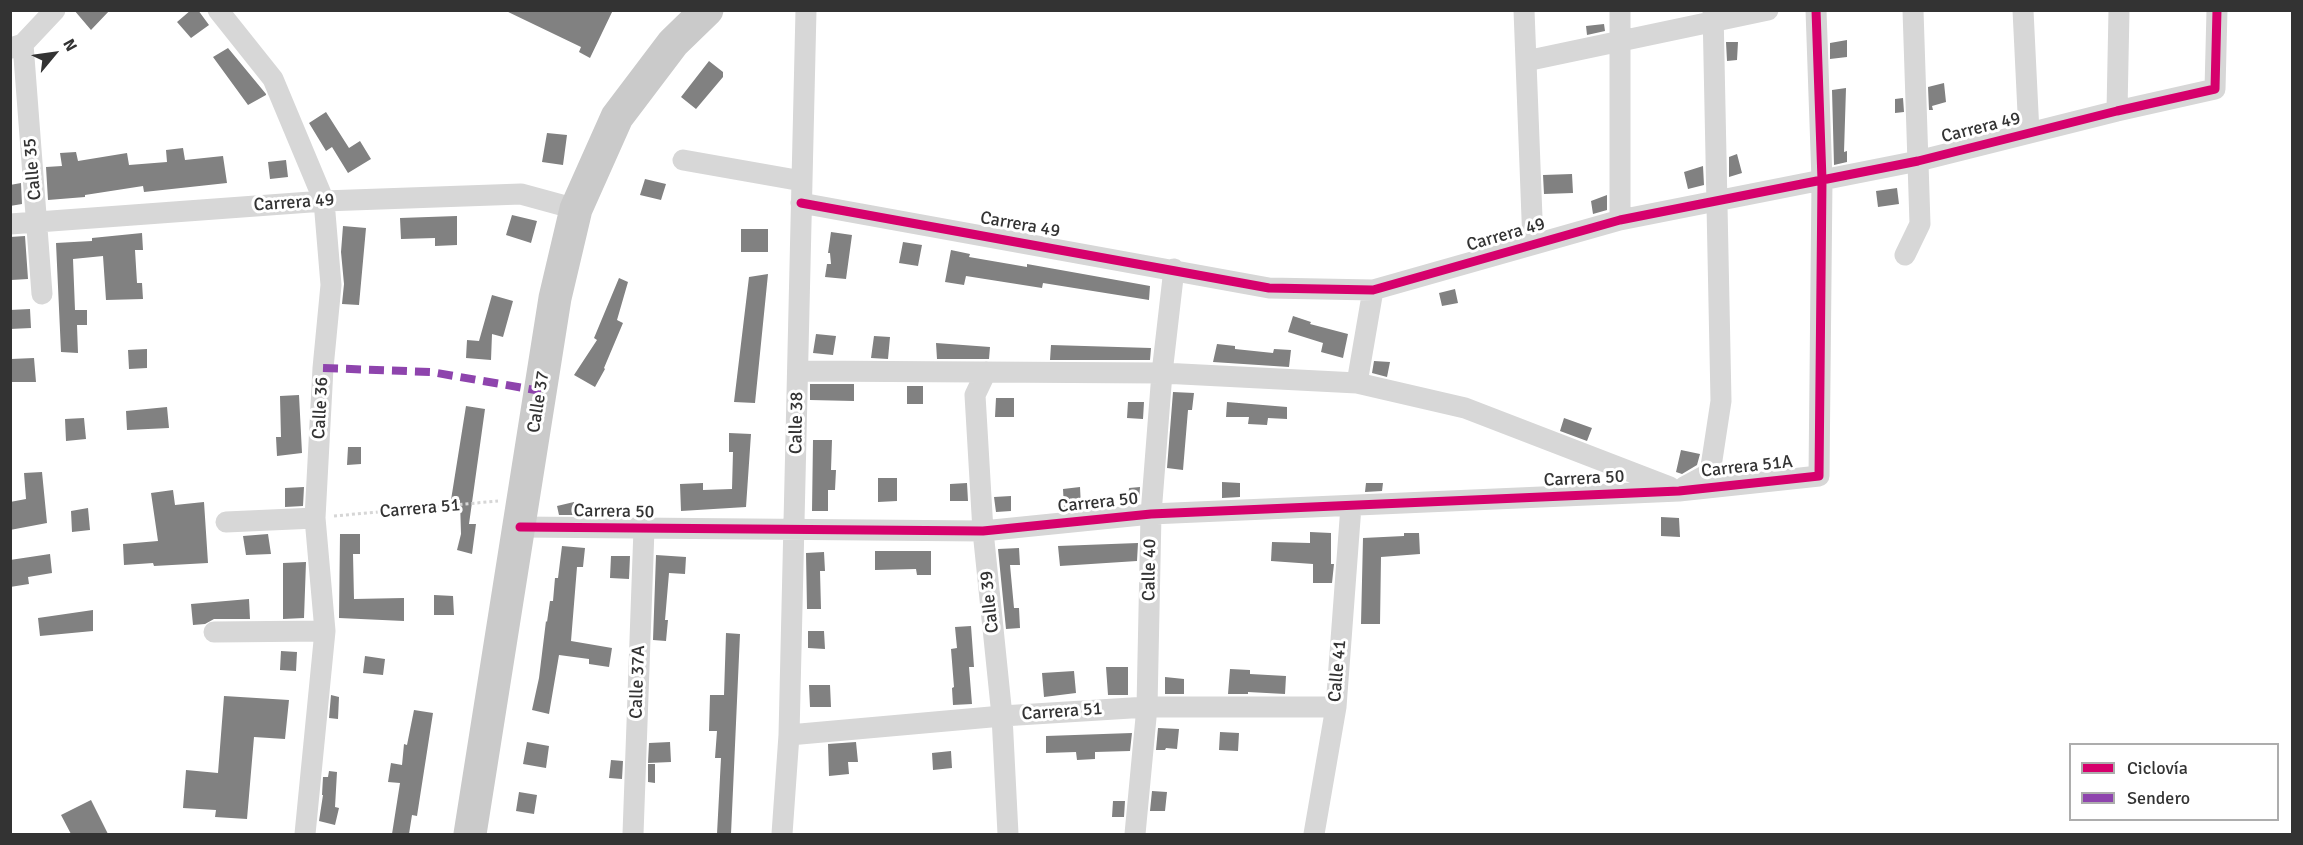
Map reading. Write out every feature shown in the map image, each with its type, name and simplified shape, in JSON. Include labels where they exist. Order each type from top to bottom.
[{"type":"main road","name":"Calle 37","points":[[470,834],[523,513],[555,298],[576,209],[617,117],[673,43],[707,10]]},
{"type":"street","points":[[17,46],[55,10]]},
{"type":"street","name":"Calle 36","points":[[218,10],[273,79],[324,201],[331,285],[323,368],[315,518],[325,631],[305,834]]},
{"type":"street","name":"Calle 38","points":[[782,834],[789,735],[806,10]]},
{"type":"street","points":[[1524,10],[1533,244]]},
{"type":"street","points":[[1620,10],[1620,220]]},
{"type":"street","points":[[1526,61],[1620,42],[1713,16],[1768,10]]},
{"type":"street","points":[[1816,10],[1822,180]]},
{"type":"street","points":[[1905,255],[1920,224],[1913,10]]},
{"type":"street","points":[[2023,10],[2029,133]]},
{"type":"street","points":[[2117,111],[2119,10]]},
{"type":"street","name":"Carrera 49","points":[[801,203],[1269,288],[1373,290],[1620,220],[1918,161],[2215,89],[2217,10]]},
{"type":"street","points":[[798,371],[1162,373],[1357,383],[1466,408],[1679,491],[1710,473],[1721,401],[1713,16]]},
{"type":"street","name":"Calle 35","points":[[17,46],[38,223],[42,294]]},
{"type":"street","points":[[683,160],[802,181]]},
{"type":"street","name":"Carrera 51A","points":[[1679,491],[1819,476],[1822,180]]},
{"type":"street","name":"Carrera 49","points":[[10,224],[324,201],[521,194],[576,209]]},
{"type":"street","name":"Calle 40","points":[[1135,834],[1147,707],[1152,514],[1162,373],[1174,269]]},
{"type":"street","points":[[1357,383],[1373,290]]},
{"type":"street","name":"Calle 39","points":[[986,372],[975,395],[983,531],[1002,716],[1008,834]]},
{"type":"street","name":"Carrera 50","points":[[523,513],[644,529],[983,531],[1152,514],[1679,491]]},
{"type":"street","name":"Calle 41","points":[[1314,834],[1336,707],[1351,506]]},
{"type":"street","points":[[226,522],[315,518]]},
{"type":"street","name":"Calle 37A","points":[[633,834],[644,529]]},
{"type":"street","points":[[214,633],[325,631]]},
{"type":"street","name":"Carrera 51","points":[[789,735],[1002,716],[1147,707],[1336,707]]},
{"type":"building","points":[[74,10],[110,10],[91,30]]},
{"type":"building","points":[[191,10],[198,10],[209,25],[191,38],[177,22]]},
{"type":"building","points":[[504,10],[613,10],[590,58],[579,52],[581,47]]},
{"type":"building","points":[[1604,24],[1605,31],[1587,35],[1586,26]]},
{"type":"building","points":[[1847,40],[1847,57],[1830,59],[1830,43]]},
{"type":"building","points":[[1726,42],[1738,42],[1737,60],[1727,61]]},
{"type":"building","points":[[228,48],[266,95],[248,105],[213,57]]},
{"type":"building","points":[[709,61],[723,72],[723,77],[696,109],[681,97]]},
{"type":"building","points":[[1944,83],[1946,102],[1932,106],[1933,110],[1929,110],[1928,87]]},
{"type":"building","points":[[1846,88],[1844,152],[1847,151],[1847,162],[1834,165],[1832,90]]},
{"type":"building","points":[[1903,98],[1904,112],[1895,113],[1895,99]]},
{"type":"building","points":[[326,112],[349,148],[360,141],[371,159],[348,173],[332,147],[326,151],[309,123]]},
{"type":"building","points":[[547,133],[567,135],[563,165],[542,162]]},
{"type":"building","points":[[183,148],[185,160],[223,156],[227,183],[144,192],[143,186],[85,195],[85,197],[48,200],[46,167],[62,166],[60,153],[76,152],[78,161],[127,153],[129,165],[167,162],[166,150]]},
{"type":"building","points":[[1737,154],[1742,173],[1729,177],[1729,157]]},
{"type":"building","points":[[286,160],[288,177],[270,179],[268,162]]},
{"type":"building","points":[[1703,166],[1704,185],[1688,189],[1684,172]]},
{"type":"building","points":[[1572,174],[1573,193],[1544,194],[1543,175]]},
{"type":"building","points":[[645,179],[666,184],[661,200],[640,195]]},
{"type":"building","points":[[21,183],[22,204],[10,206],[10,185]]},
{"type":"building","points":[[1897,188],[1899,204],[1878,207],[1876,191]]},
{"type":"building","points":[[1607,195],[1607,210],[1593,214],[1591,201]]},
{"type":"building","points":[[512,215],[537,221],[531,243],[506,235]]},
{"type":"building","points":[[457,216],[457,245],[435,246],[435,238],[401,239],[400,218]]},
{"type":"building","points":[[343,226],[366,228],[359,305],[342,304]]},
{"type":"building","points":[[741,229],[768,229],[768,252],[741,252]]},
{"type":"building","points":[[831,232],[852,235],[846,279],[825,277],[827,264],[831,264],[830,253],[828,253]]},
{"type":"building","points":[[142,233],[143,250],[135,250],[137,283],[142,283],[143,299],[106,300],[103,256],[73,259],[75,310],[87,310],[87,325],[77,325],[78,353],[61,352],[56,243],[92,241],[92,238]]},
{"type":"building","points":[[1494,235],[1496,242],[1481,246],[1478,239]]},
{"type":"building","points":[[25,236],[28,279],[11,280],[10,237]]},
{"type":"building","points":[[903,242],[922,245],[918,266],[899,263]]},
{"type":"building","points":[[951,250],[970,254],[969,257],[1027,267],[1027,264],[1150,286],[1149,300],[1043,283],[1042,288],[966,276],[964,285],[945,282]]},
{"type":"building","points":[[768,274],[755,403],[734,402],[749,277]]},
{"type":"building","points":[[619,278],[628,282],[617,320],[623,323],[605,369],[595,387],[574,375],[597,340],[594,338]]},
{"type":"building","points":[[1455,289],[1458,303],[1442,306],[1439,293]]},
{"type":"building","points":[[492,295],[513,301],[503,337],[492,334],[491,360],[466,358],[467,340],[479,341]]},
{"type":"building","points":[[30,309],[31,328],[10,329],[10,310]]},
{"type":"building","points":[[1293,316],[1311,322],[1310,324],[1348,334],[1343,358],[1321,352],[1323,343],[1288,332]]},
{"type":"building","points":[[816,334],[836,336],[833,355],[813,353]]},
{"type":"building","points":[[874,336],[890,337],[888,359],[871,358]]},
{"type":"building","points":[[936,343],[990,347],[989,359],[937,359]]},
{"type":"building","points":[[1217,344],[1235,346],[1235,349],[1273,353],[1274,349],[1291,350],[1289,367],[1213,362]]},
{"type":"building","points":[[1051,345],[1151,348],[1150,360],[1050,360]]},
{"type":"building","points":[[147,349],[147,368],[129,369],[128,350]]},
{"type":"building","points":[[34,358],[36,382],[12,382],[11,359]]},
{"type":"building","points":[[1374,361],[1390,362],[1387,377],[1372,373]]},
{"type":"building","points":[[810,384],[854,384],[854,401],[810,400]]},
{"type":"building","points":[[907,386],[923,386],[923,404],[907,404]]},
{"type":"building","points":[[1173,392],[1194,393],[1192,410],[1188,410],[1183,470],[1167,468]]},
{"type":"building","points":[[299,395],[302,453],[277,456],[276,437],[281,437],[280,396]]},
{"type":"building","points":[[996,398],[1014,398],[1014,417],[995,417]]},
{"type":"building","points":[[1128,402],[1144,402],[1143,419],[1127,418]]},
{"type":"building","points":[[1227,402],[1287,407],[1287,419],[1268,418],[1267,425],[1248,424],[1249,417],[1226,417]]},
{"type":"building","points":[[466,406],[485,409],[469,524],[476,524],[472,554],[457,550],[461,534],[460,500],[451,500]]},
{"type":"building","points":[[167,407],[169,428],[127,430],[126,411]]},
{"type":"building","points":[[84,418],[86,439],[66,441],[65,419]]},
{"type":"building","points":[[1564,418],[1592,428],[1587,441],[1560,431]]},
{"type":"building","points":[[729,433],[751,434],[746,507],[681,511],[680,484],[703,483],[703,490],[732,489],[733,452],[729,452]]},
{"type":"building","points":[[813,440],[832,440],[831,470],[836,470],[835,490],[828,490],[828,511],[812,511]]},
{"type":"building","points":[[348,447],[361,447],[361,464],[347,465]]},
{"type":"building","points":[[1681,450],[1700,454],[1697,465],[1682,474],[1676,472]]},
{"type":"building","points":[[42,472],[47,523],[10,530],[10,502],[26,499],[24,473]]},
{"type":"building","points":[[878,478],[897,478],[897,501],[878,502]]},
{"type":"building","points":[[1222,482],[1240,483],[1240,497],[1222,498]]},
{"type":"building","points":[[967,483],[968,501],[950,501],[950,484]]},
{"type":"building","points":[[1366,483],[1383,483],[1382,491],[1365,492]]},
{"type":"building","points":[[304,487],[303,506],[285,507],[285,488]]},
{"type":"building","points":[[1080,487],[1081,507],[1064,508],[1063,489]]},
{"type":"building","points":[[1140,487],[1139,502],[1128,503],[1129,488]]},
{"type":"building","points":[[173,490],[175,505],[204,502],[208,563],[124,565],[123,544],[158,541],[151,493]]},
{"type":"building","points":[[1011,496],[1011,511],[996,512],[994,497]]},
{"type":"building","points":[[574,502],[578,515],[559,515],[557,506]]},
{"type":"building","points":[[88,508],[90,530],[72,532],[71,511]]},
{"type":"building","points":[[1661,517],[1679,518],[1680,537],[1661,536]]},
{"type":"building","points":[[1310,532],[1331,533],[1331,564],[1334,564],[1332,583],[1313,583],[1313,564],[1271,561],[1272,542],[1310,543]]},
{"type":"building","points":[[1404,533],[1419,533],[1420,554],[1381,557],[1380,624],[1361,624],[1363,538],[1404,536]]},
{"type":"building","points":[[268,534],[271,554],[246,555],[243,536]]},
{"type":"building","points":[[340,534],[360,534],[360,554],[353,554],[354,599],[404,598],[404,621],[339,618]]},
{"type":"building","points":[[1138,543],[1137,561],[1060,566],[1058,546]]},
{"type":"building","points":[[562,546],[585,548],[583,567],[577,567],[571,641],[612,648],[609,667],[589,664],[589,659],[559,655],[549,714],[532,710],[539,678],[546,621],[550,601],[553,601],[555,578],[558,578]]},
{"type":"building","points":[[1019,548],[1020,565],[1010,565],[1014,608],[1019,608],[1020,628],[1006,629],[998,549]]},
{"type":"building","points":[[875,551],[931,551],[931,575],[917,575],[916,569],[875,570]]},
{"type":"building","points":[[824,552],[825,571],[820,571],[821,609],[807,609],[806,553]]},
{"type":"building","points":[[50,554],[52,573],[28,577],[29,584],[10,587],[10,560]]},
{"type":"building","points":[[656,555],[686,557],[685,574],[669,573],[665,620],[668,620],[666,641],[653,640]]},
{"type":"building","points":[[611,556],[630,556],[629,579],[610,578]]},
{"type":"building","points":[[306,562],[304,618],[283,619],[283,563]]},
{"type":"building","points":[[434,595],[453,596],[454,615],[434,615]]},
{"type":"building","points":[[249,599],[250,619],[214,619],[205,624],[193,625],[191,604]]},
{"type":"building","points":[[93,610],[93,631],[40,636],[38,618]]},
{"type":"building","points":[[971,626],[974,667],[969,667],[972,704],[953,705],[951,649],[957,648],[955,627]]},
{"type":"building","points":[[808,631],[824,631],[825,649],[808,648]]},
{"type":"building","points":[[726,633],[740,634],[731,834],[717,834],[721,758],[715,758],[717,731],[709,731],[710,695],[724,695]]},
{"type":"building","points":[[281,651],[297,652],[296,671],[280,670]]},
{"type":"building","points":[[365,656],[385,659],[383,675],[363,673]]},
{"type":"building","points":[[1106,667],[1128,667],[1128,695],[1108,695]]},
{"type":"building","points":[[1230,669],[1250,670],[1250,674],[1286,676],[1285,694],[1248,692],[1248,694],[1228,694]]},
{"type":"building","points":[[1074,671],[1076,693],[1044,697],[1042,673]]},
{"type":"building","points":[[1165,677],[1184,679],[1184,694],[1165,694]]},
{"type":"building","points":[[809,685],[830,685],[831,707],[810,707]]},
{"type":"building","points":[[331,695],[339,697],[338,719],[329,718]]},
{"type":"building","points":[[224,696],[289,700],[285,739],[254,737],[247,819],[215,817],[216,810],[183,808],[186,770],[218,773]]},
{"type":"building","points":[[414,710],[433,713],[417,816],[412,815],[409,834],[392,834],[400,783],[388,782],[391,763],[402,765],[404,744],[407,745]]},
{"type":"building","points":[[1158,728],[1179,729],[1177,749],[1156,750]]},
{"type":"building","points":[[1220,732],[1239,733],[1238,751],[1219,750]]},
{"type":"building","points":[[1132,733],[1130,751],[1095,752],[1095,759],[1077,760],[1076,752],[1046,753],[1046,736]]},
{"type":"building","points":[[527,742],[549,746],[546,768],[523,764]]},
{"type":"building","points":[[670,742],[671,762],[648,763],[649,743]]},
{"type":"building","points":[[856,742],[858,762],[848,762],[849,774],[829,776],[828,744]]},
{"type":"building","points":[[951,751],[952,768],[933,770],[932,753]]},
{"type":"building","points":[[611,760],[623,761],[622,779],[609,778]]},
{"type":"building","points":[[648,764],[655,764],[655,783],[648,782]]},
{"type":"building","points":[[329,771],[337,772],[335,807],[339,808],[335,825],[319,821],[323,777],[328,777]]},
{"type":"building","points":[[1152,791],[1167,792],[1165,811],[1150,811]]},
{"type":"building","points":[[519,792],[537,795],[534,814],[516,811]]},
{"type":"building","points":[[91,800],[108,834],[71,834],[61,815]]},
{"type":"building","points":[[1113,801],[1125,801],[1124,817],[1112,817]]},
{"type":"marked path","points":[[323,368],[431,372],[541,391]]},
{"type":"cycle path","points":[[520,527],[983,531],[1151,514],[1679,491],[1819,476],[1822,180],[1816,10]]},
{"type":"cycle path","points":[[801,203],[1269,288],[1373,290],[1620,220],[1918,161],[2215,89],[2217,10]]}]
